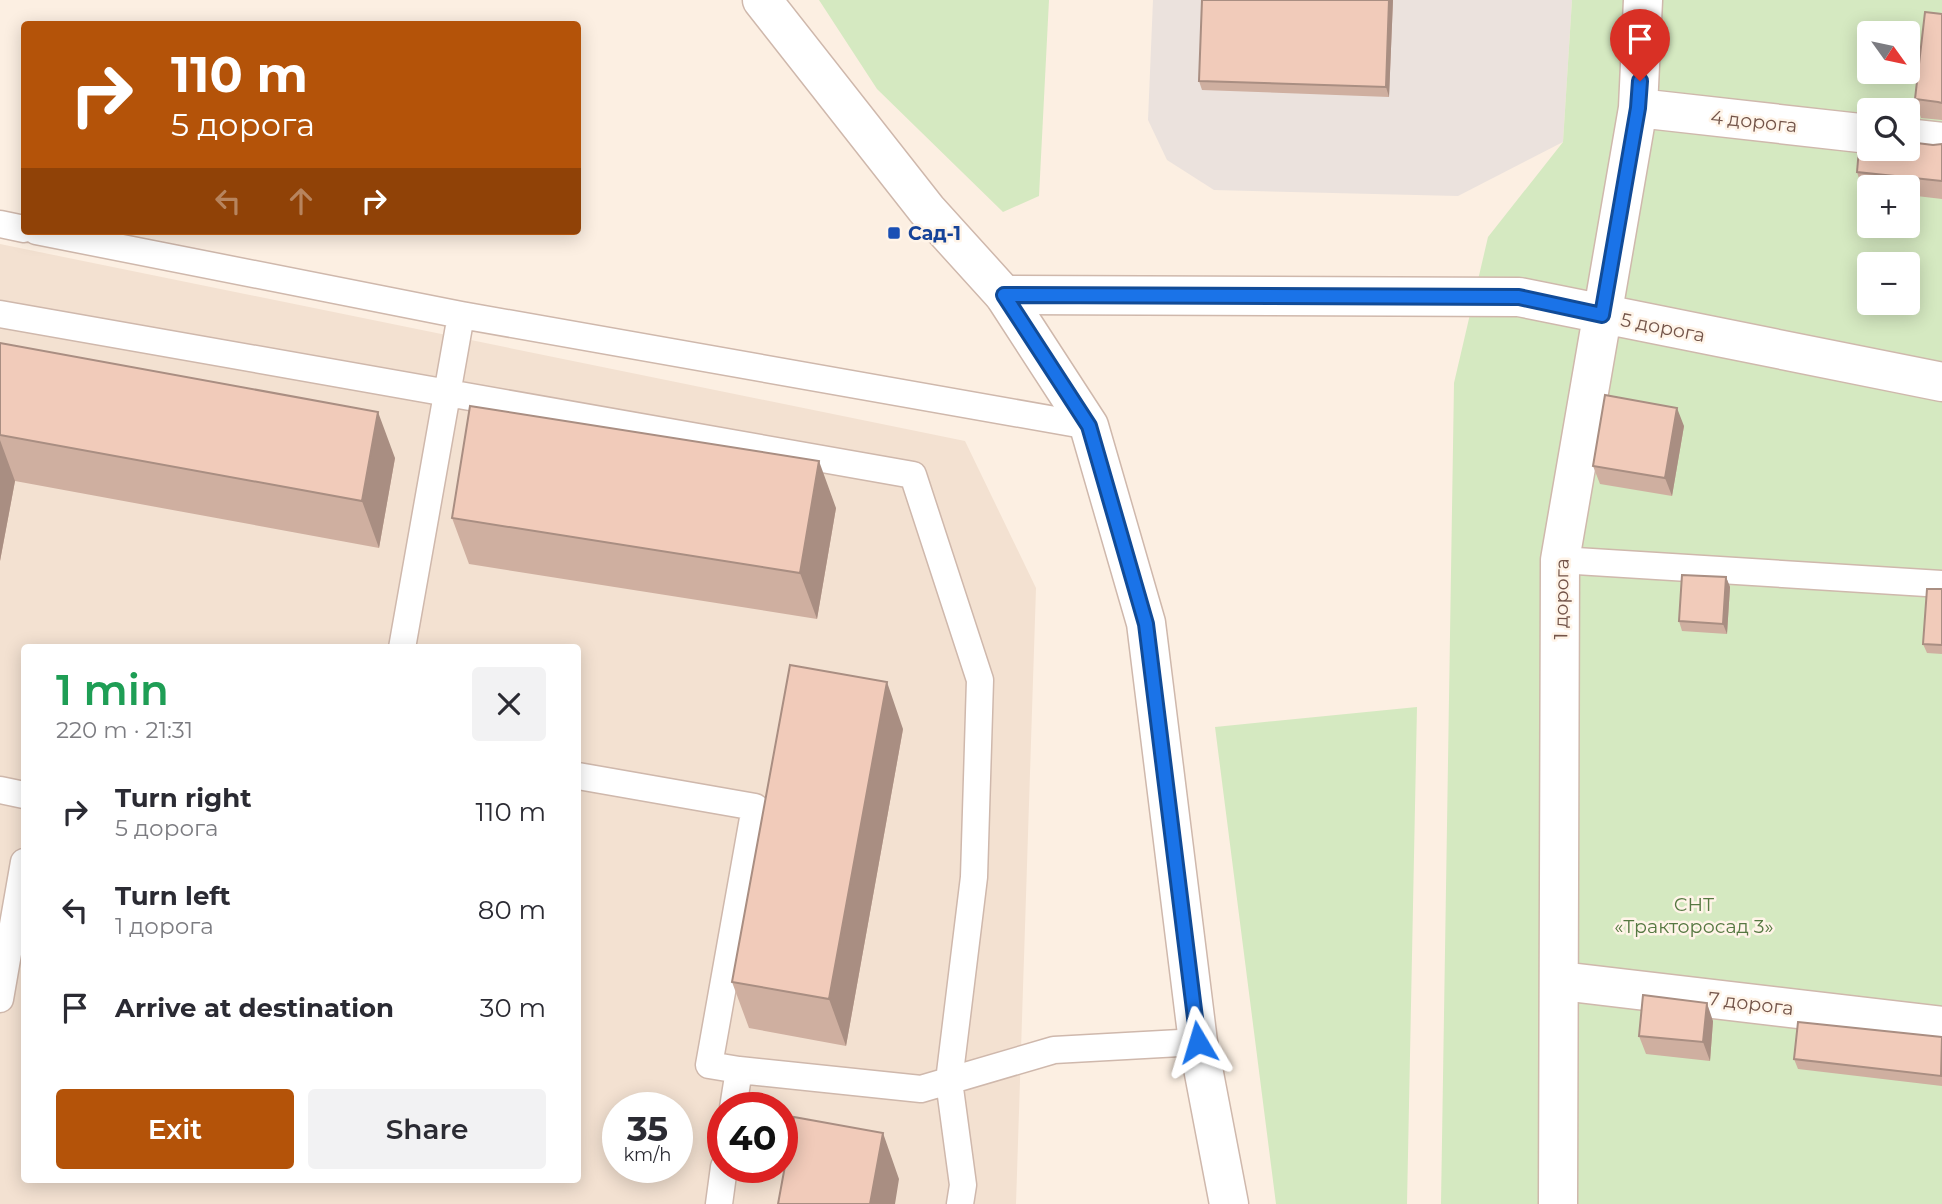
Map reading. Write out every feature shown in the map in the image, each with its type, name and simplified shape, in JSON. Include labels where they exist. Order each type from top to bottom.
[{"type":"street","points":[[762,0],[927,210],[1004,295],[1089,426],[1146,624],[1198,1042],[1230,1204]]},
{"type":"street","name":"1 дорога","points":[[1558,1204],[1561,981],[1560,560],[1638,108],[1643,0]]},
{"type":"street","name":"4 дорога","points":[[1638,108],[1857,133]]},
{"type":"street","points":[[1920,139],[1942,142]]},
{"type":"street","name":"5 дорога","points":[[1004,295],[1519,297],[1942,382]]},
{"type":"street","name":"7 дорога","points":[[1561,981],[1942,1026]]},
{"type":"lane","points":[[0,224],[21,228]]},
{"type":"lane","points":[[56,235],[461,315],[1089,426]]},
{"type":"lane","points":[[0,314],[913,475],[980,680],[974,877],[949,1081],[963,1185],[960,1204]]},
{"type":"lane","points":[[403,644],[461,315]]},
{"type":"lane","points":[[1560,560],[1942,584]]},
{"type":"lane","points":[[581,777],[755,807],[709,1065],[921,1089],[1054,1050],[1198,1042]]},
{"type":"lane","points":[[0,790],[21,794]]},
{"type":"lane","points":[[0,999],[21,879]]},
{"type":"lane","points":[[736,1092],[739,1070]]},
{"type":"lane","points":[[719,1204],[722,1183]]},
{"type":"shaded area","points":[[1153,0],[1572,0],[1563,142],[1458,196],[1214,190],[1167,160],[1148,120]]},
{"type":"shaded area","points":[[0,244],[965,441],[1036,588],[1016,1204],[0,1204]]},
{"type":"green space","points":[[819,0],[1049,0],[1039,196],[1003,212],[877,89]]},
{"type":"green space","name":"СНТ «Тракторосад 3»","points":[[1572,0],[1942,0],[1942,1204],[1441,1204],[1454,383],[1488,237],[1563,142]]},
{"type":"green space","points":[[1417,707],[1407,1204],[1276,1204],[1215,727]]},
{"type":"building","points":[[1202,0],[1389,0],[1386,87],[1199,81]]},
{"type":"building","points":[[1925,12],[1942,14],[1942,103],[1915,98],[1917,84],[1920,84]]},
{"type":"building","points":[[1920,143],[1942,144],[1942,181],[1920,179],[1920,175],[1857,172],[1858,161],[1920,161]]},
{"type":"building","points":[[0,343],[378,412],[362,501],[0,435]]},
{"type":"building","points":[[1605,395],[1677,408],[1665,478],[1593,466]]},
{"type":"building","points":[[470,406],[819,461],[800,573],[452,518]]},
{"type":"building","points":[[1682,575],[1726,577],[1723,624],[1679,621]]},
{"type":"building","points":[[1927,589],[1942,589],[1942,645],[1923,644]]},
{"type":"building","points":[[790,665],[887,682],[829,999],[732,982]]},
{"type":"building","points":[[1643,995],[1707,1003],[1703,1042],[1639,1036]]},
{"type":"building","points":[[1798,1022],[1942,1037],[1941,1076],[1794,1059]]},
{"type":"building","points":[[798,1118],[883,1133],[870,1204],[778,1204],[782,1183],[798,1183]]},
{"type":"place","name":"Сад-1","points":[[894,233]]},
{"type":"route","points":[[1198,1042],[1146,624],[1089,426],[1004,295],[1519,297],[1602,315],[1638,108],[1640,81]]}]
